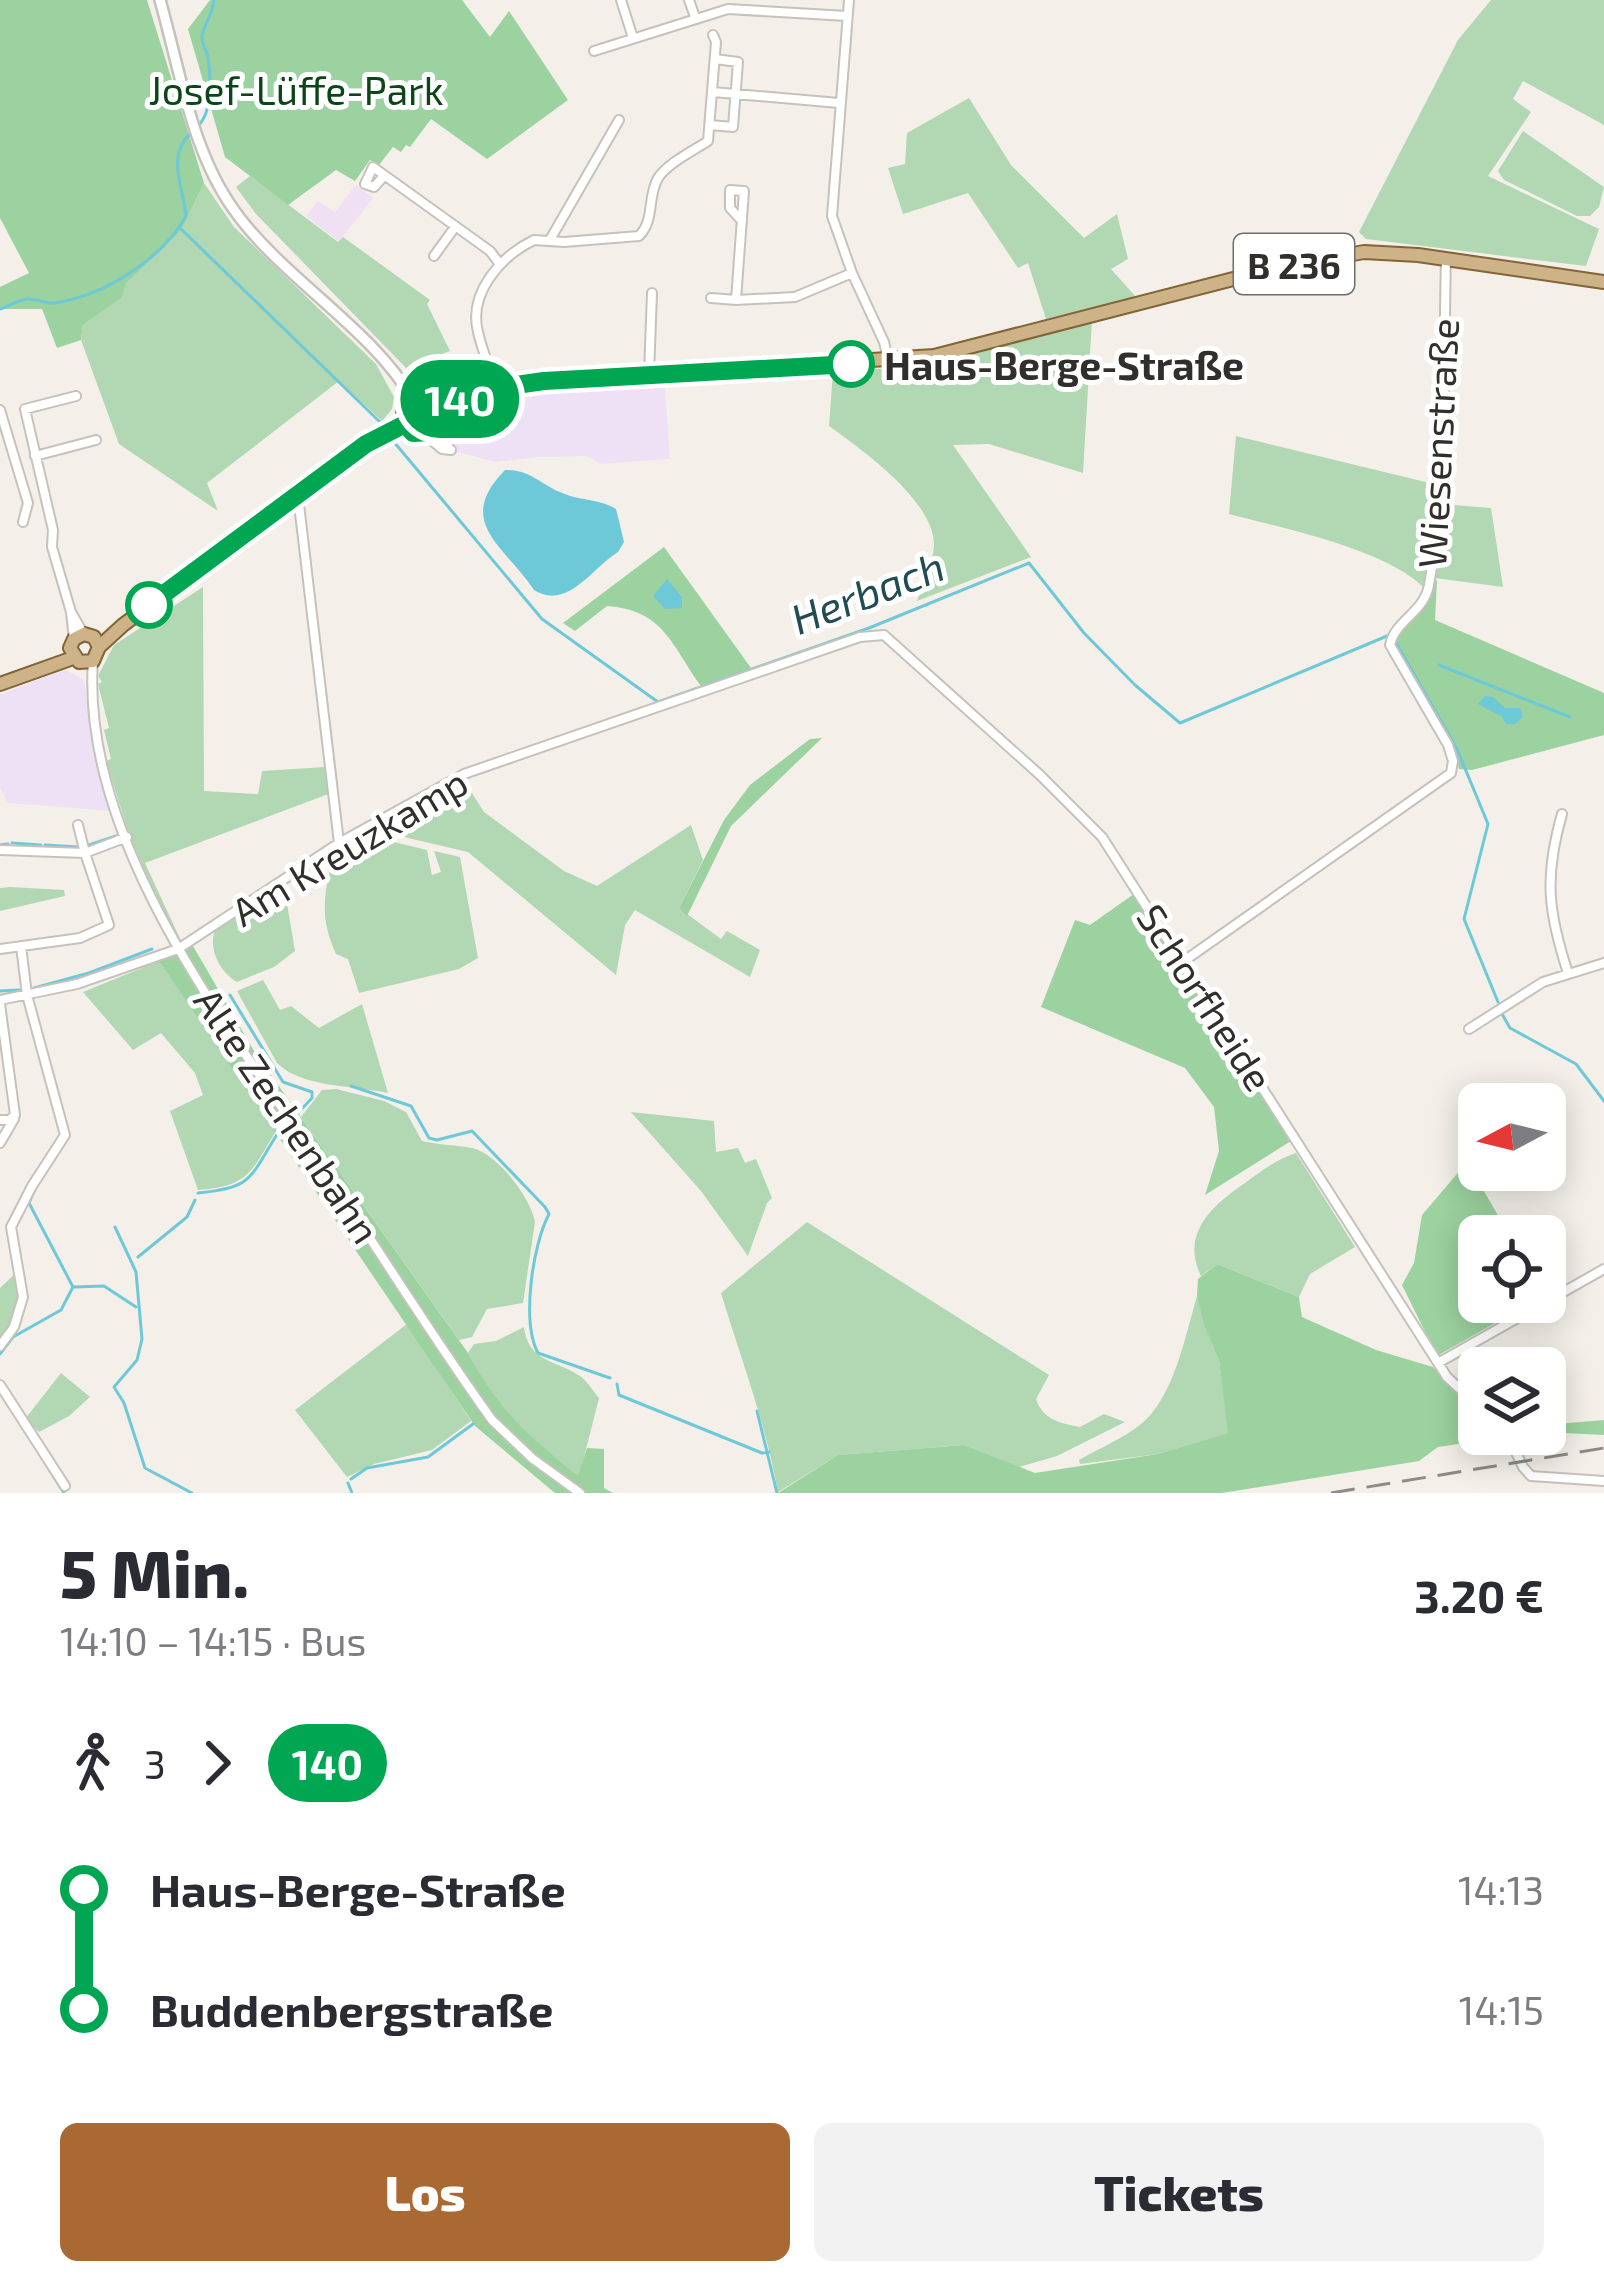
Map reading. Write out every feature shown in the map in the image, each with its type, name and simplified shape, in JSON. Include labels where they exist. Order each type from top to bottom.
[{"type":"main road","name":"B 236","points":[[438,408],[495,388],[888,361],[962,350],[1307,261],[1364,252],[1604,282]]},
{"type":"main road","points":[[427,398],[438,408],[430,431],[413,433],[405,424],[404,411],[412,400],[427,398]]},
{"type":"main road","points":[[0,680],[84,649],[119,628],[366,444],[405,424]]},
{"type":"street","points":[[160,0],[198,139],[236,213],[374,352],[412,400]]},
{"type":"street","points":[[621,0],[633,38]]},
{"type":"street","points":[[689,0],[695,17]]},
{"type":"street","points":[[848,0],[832,216],[888,361]]},
{"type":"street","points":[[594,51],[740,4],[847,16]]},
{"type":"street","points":[[495,388],[476,327],[484,285],[523,245],[551,238],[564,242],[639,236],[648,227],[661,173],[708,141],[713,35]]},
{"type":"street","points":[[710,125],[733,127],[738,62],[715,59]]},
{"type":"street","points":[[713,92],[839,103]]},
{"type":"street","points":[[551,238],[619,120]]},
{"type":"street","points":[[384,176],[490,251],[500,264]]},
{"type":"street","points":[[736,300],[742,221]]},
{"type":"street","points":[[434,256],[455,227]]},
{"type":"street","name":"Wiesenstraße","points":[[1184,961],[1451,773],[1448,745],[1390,645],[1394,631],[1418,611],[1428,592],[1439,476],[1446,259]]},
{"type":"street","points":[[711,298],[795,297],[852,273]]},
{"type":"street","points":[[650,374],[652,293]]},
{"type":"street","name":"Alte Zechenbahn","points":[[76,396],[25,409],[52,547],[84,649],[96,742],[127,837],[178,949],[492,1420],[533,1460],[580,1493]]},
{"type":"street","points":[[0,410],[28,503],[23,522]]},
{"type":"street","points":[[35,456],[96,440]]},
{"type":"street","points":[[298,496],[339,843]]},
{"type":"street","name":"Schorfheide","points":[[878,633],[893,641],[1102,837],[1458,1390]]},
{"type":"street","name":"Am Kreuzkamp","points":[[0,1002],[77,984],[178,949],[339,843],[464,774],[878,633]]},
{"type":"street","points":[[1562,814],[1555,840],[1550,916],[1568,973]]},
{"type":"street","points":[[0,949],[80,938],[110,925],[78,826]]},
{"type":"street","points":[[0,850],[85,853],[127,837]]},
{"type":"street","points":[[0,1346],[14,1327],[23,1297],[11,1227],[65,1135],[27,995],[21,946]]},
{"type":"street","points":[[1469,1029],[1568,973],[1604,963]]},
{"type":"street","points":[[0,1002],[15,1114],[0,1143]]},
{"type":"street","points":[[0,1120],[15,1114]]},
{"type":"street","points":[[1438,1364],[1604,1270]]},
{"type":"street","points":[[0,1385],[65,1486]]},
{"type":"street","points":[[1517,1455],[1531,1476],[1604,1481]]},
{"type":"shaded area","points":[[356,185],[373,198],[339,242],[306,216],[318,201],[335,212]]},
{"type":"shaded area","points":[[664,378],[670,459],[600,464],[586,456],[495,462],[451,450],[447,424],[456,411],[484,397],[548,385]]},
{"type":"shaded area","points":[[64,669],[83,679],[92,745],[112,811],[8,803],[0,788],[0,695]]},
{"type":"green space","points":[[0,0],[147,0],[204,183],[181,231],[126,283],[121,298],[83,325],[81,340],[57,348],[42,309],[0,309],[0,287],[29,273],[0,218]]},
{"type":"green space","name":"Josef-Lüffe-Park","points":[[210,0],[462,0],[490,37],[509,11],[568,100],[487,159],[431,119],[410,147],[406,145],[401,152],[393,147],[379,165],[370,160],[355,181],[336,170],[288,205],[225,157],[188,29]]},
{"type":"green space","points":[[1491,0],[1604,0],[1604,125],[1523,81],[1513,99],[1531,112],[1488,176],[1599,229],[1586,266],[1366,239],[1359,232],[1458,40]]},
{"type":"green space","points":[[969,98],[1011,165],[1084,238],[1117,214],[1128,259],[1111,269],[1136,297],[1046,319],[1028,263],[1018,268],[968,193],[903,214],[888,168],[905,164],[907,133]]},
{"type":"green space","points":[[1523,131],[1604,187],[1599,207],[1590,216],[1577,216],[1504,180],[1498,171]]},
{"type":"green space","points":[[250,176],[338,242],[343,237],[430,300],[427,304],[450,351],[433,357],[449,389],[435,388],[412,374],[256,214],[236,187]]},
{"type":"green space","points":[[204,183],[234,227],[376,364],[394,397],[382,421],[339,381],[207,483],[218,511],[119,444],[81,340],[83,325],[120,298],[125,283],[181,231]]},
{"type":"green space","points":[[1092,320],[1083,473],[989,444],[953,445],[1031,557],[917,601],[933,553],[931,529],[894,478],[829,426],[833,372],[935,365]]},
{"type":"green space","points":[[421,401],[431,405],[435,415],[431,425],[421,429],[411,425],[407,415],[411,405]]},
{"type":"green space","points":[[1236,436],[1442,486],[1441,504],[1491,508],[1503,587],[1427,577],[1425,589],[1408,575],[1361,552],[1229,514]]},
{"type":"green space","points":[[664,547],[751,668],[701,686],[664,632],[642,615],[607,606],[575,631],[563,623]]},
{"type":"green space","points":[[1433,579],[1437,581],[1435,620],[1604,693],[1604,735],[1472,770],[1459,769],[1455,751],[1394,650],[1393,637],[1425,605]]},
{"type":"green space","points":[[203,587],[204,791],[258,794],[262,771],[325,767],[331,793],[145,863],[181,941],[173,936],[129,834],[106,761],[111,759],[104,730],[109,728],[98,676],[114,645]]},
{"type":"green space","points":[[822,738],[731,826],[687,916],[679,908],[724,820],[750,785],[810,739]]},
{"type":"green space","points":[[463,779],[484,812],[564,871],[597,886],[691,825],[703,860],[679,908],[721,939],[727,931],[760,950],[750,977],[635,910],[625,925],[616,975],[468,852],[374,830]]},
{"type":"green space","points":[[365,835],[427,850],[432,875],[441,872],[434,851],[460,857],[478,958],[459,969],[359,993],[348,959],[336,954],[325,906],[333,856]]},
{"type":"green space","points":[[284,886],[295,951],[274,967],[237,982],[217,959],[215,930]]},
{"type":"green space","points":[[0,888],[64,890],[65,896],[0,911]]},
{"type":"green space","points":[[1134,894],[1291,1141],[1205,1195],[1219,1151],[1214,1107],[1185,1068],[1041,1007],[1075,920],[1090,925]]},
{"type":"green space","points":[[193,946],[254,1051],[503,1407],[578,1476],[587,1448],[604,1449],[604,1488],[613,1493],[555,1493],[475,1426],[159,961]]},
{"type":"green space","points":[[159,961],[276,1131],[254,1167],[228,1185],[198,1190],[170,1111],[203,1095],[195,1073],[161,1033],[133,1050],[83,992]]},
{"type":"green space","points":[[263,980],[280,1010],[291,1006],[319,1028],[362,1004],[388,1093],[314,1081],[277,1063],[237,991]]},
{"type":"green space","points":[[336,1089],[406,1112],[422,1141],[482,1152],[511,1178],[535,1222],[523,1303],[487,1309],[472,1337],[459,1340],[301,1117],[322,1090]]},
{"type":"green space","points":[[631,1112],[714,1121],[716,1152],[738,1148],[745,1163],[756,1159],[772,1198],[748,1256],[701,1191]]},
{"type":"green space","points":[[1296,1153],[1355,1247],[1310,1274],[1299,1297],[1217,1264],[1201,1276],[1197,1233],[1211,1211],[1264,1170]]},
{"type":"green space","points":[[1458,1173],[1458,1191],[1484,1191],[1498,1215],[1458,1215],[1458,1323],[1495,1323],[1437,1356],[1402,1285],[1414,1263],[1422,1215]]},
{"type":"green space","points":[[807,1222],[1049,1375],[1036,1399],[1048,1416],[1080,1427],[1104,1414],[1125,1422],[1057,1456],[1019,1467],[964,1445],[838,1455],[778,1492],[721,1293]]},
{"type":"green space","points":[[1217,1264],[1299,1297],[1302,1317],[1376,1350],[1433,1367],[1458,1393],[1458,1444],[1438,1447],[1419,1461],[1222,1493],[778,1493],[838,1455],[964,1445],[1035,1473],[1158,1454],[1228,1433],[1219,1360],[1204,1324],[1198,1279]]},
{"type":"green space","points":[[18,1271],[16,1308],[0,1342],[0,1288]]},
{"type":"green space","points":[[1197,1296],[1219,1360],[1229,1433],[1158,1454],[1080,1464],[1079,1460],[1137,1427],[1161,1401],[1180,1357]]},
{"type":"green space","points":[[407,1324],[471,1421],[432,1450],[374,1464],[347,1477],[295,1410]]},
{"type":"green space","points":[[524,1327],[537,1354],[580,1376],[599,1398],[579,1477],[531,1439],[492,1397],[468,1353],[474,1344],[496,1341]]},
{"type":"green space","points":[[61,1373],[90,1397],[69,1416],[39,1432],[25,1419]]},
{"type":"green space","points":[[1604,1420],[1604,1435],[1566,1433],[1566,1423]]},
{"type":"water","points":[[505,470],[616,509],[624,542],[618,552],[568,591],[546,595],[534,590],[498,546],[484,519],[490,488]]},
{"type":"water","points":[[667,579],[682,597],[682,608],[665,609],[653,596]]},
{"type":"water","points":[[1485,696],[1505,708],[1520,708],[1523,717],[1506,724],[1501,716],[1478,704]]},
{"type":"waterway","points":[[198,126],[210,94],[202,38],[214,0]]},
{"type":"waterway","points":[[0,309],[27,299],[55,303],[74,299],[112,284],[147,261],[186,216],[178,161],[191,133]]},
{"type":"waterway","name":"Herbach","points":[[180,228],[380,422]]},
{"type":"waterway","name":"Herbach","points":[[394,442],[542,619],[658,702],[869,628],[1029,563],[1084,633],[1180,723],[1387,636]]},
{"type":"waterway","points":[[1395,641],[1457,749],[1488,824],[1464,919],[1498,1002]]},
{"type":"waterway","points":[[1439,665],[1570,717]]},
{"type":"waterway","points":[[89,845],[116,836]]},
{"type":"waterway","points":[[12,843],[41,845]]},
{"type":"waterway","points":[[0,845],[8,844]]},
{"type":"waterway","points":[[45,845],[79,847]]},
{"type":"waterway","points":[[34,988],[152,949]]},
{"type":"waterway","points":[[0,991],[19,990]]},
{"type":"waterway","points":[[230,995],[283,1082],[312,1092],[298,1113]]},
{"type":"waterway","points":[[1502,1014],[1510,1028],[1576,1064],[1604,1101]]},
{"type":"waterway","points":[[351,1086],[411,1106],[429,1138],[472,1131],[545,1207],[549,1214],[534,1263],[530,1303],[538,1353],[610,1378]]},
{"type":"waterway","points":[[198,1193],[240,1184],[255,1170],[278,1133]]},
{"type":"waterway","points":[[0,1354],[13,1337],[61,1310],[73,1287],[29,1203],[35,1189]]},
{"type":"waterway","points":[[138,1257],[187,1217],[195,1200]]},
{"type":"waterway","points":[[115,1227],[136,1272],[142,1339],[137,1360],[114,1387],[124,1403],[145,1468],[192,1493]]},
{"type":"waterway","points":[[74,1287],[104,1286],[136,1307]]},
{"type":"waterway","points":[[617,1384],[619,1395],[769,1452]]},
{"type":"waterway","points":[[757,1411],[777,1493]]},
{"type":"waterway","points":[[17,1418],[64,1493]]},
{"type":"waterway","points":[[351,1479],[367,1468],[428,1457],[473,1424]]},
{"type":"waterway","points":[[348,1483],[352,1493]]},
{"type":"railway","points":[[1331,1493],[1604,1448]]},
{"type":"bus line","name":"140","points":[[149,605],[366,444],[405,424],[413,433],[430,432],[439,422],[438,408],[473,394],[544,381],[851,364]]},
{"type":"place","name":"Haus-Berge-Straße","points":[[851,364]]}]
